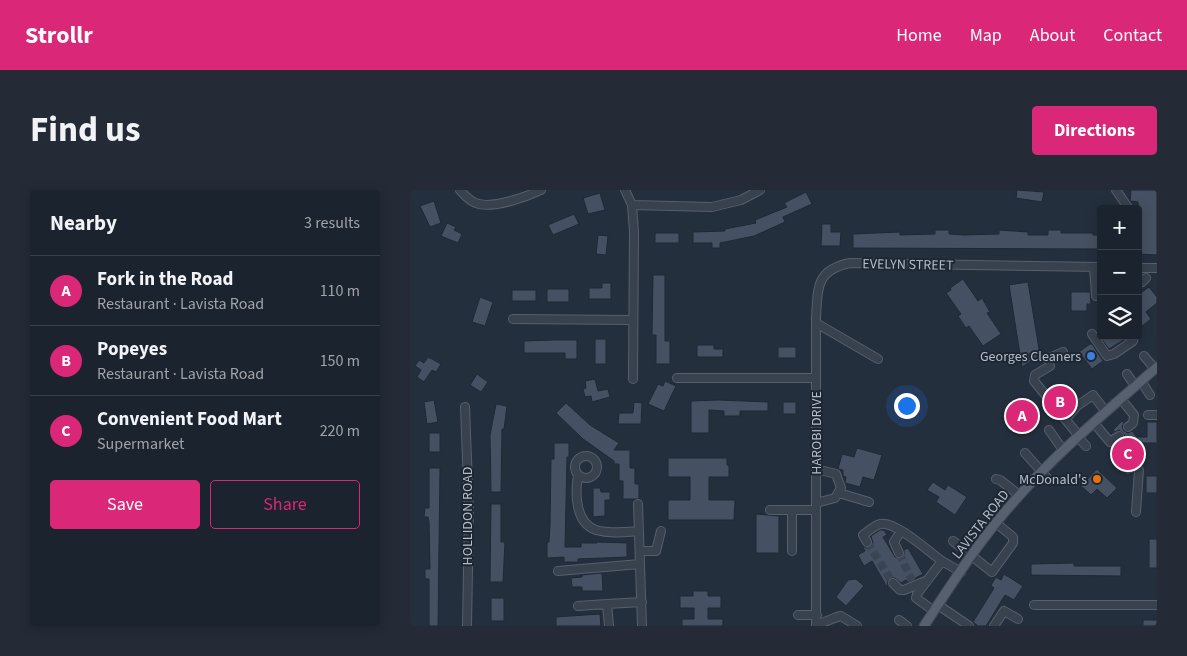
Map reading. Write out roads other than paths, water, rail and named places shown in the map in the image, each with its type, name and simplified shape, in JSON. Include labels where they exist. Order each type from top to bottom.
[{"type":"main road","name":"LAVISTA ROAD","points":[[924,626],[971,557],[1019,495],[1063,450],[1149,375]]},
{"type":"street","points":[[460,190],[465,196],[478,204],[520,198],[541,190]]},
{"type":"street","points":[[625,190],[632,205],[634,232],[633,379]]},
{"type":"street","points":[[632,205],[712,207],[741,200],[760,190]]},
{"type":"street","points":[[1116,190],[1126,205]]},
{"type":"street","name":"EVELYN STREET","points":[[816,378],[816,323],[819,283],[829,270],[839,265],[850,263],[1029,270],[1097,267]]},
{"type":"street","points":[[1142,268],[1157,268]]},
{"type":"street","points":[[1096,296],[1097,282]]},
{"type":"street","points":[[513,320],[633,320]]},
{"type":"street","points":[[816,323],[878,359]]},
{"type":"street","points":[[1092,334],[1107,356],[1114,354],[1133,340]]},
{"type":"street","points":[[1063,352],[1034,375],[1034,382],[1061,416],[1066,419],[1086,446]]},
{"type":"street","points":[[1144,356],[1149,375],[1150,394]]},
{"type":"street","points":[[1127,374],[1149,375]]},
{"type":"street","name":"HAROBI DRIVE","points":[[677,378],[816,378],[816,625]]},
{"type":"street","points":[[1066,419],[1077,406],[1093,396],[1106,412]]},
{"type":"street","points":[[1121,399],[1134,415],[1133,422],[1128,427]]},
{"type":"street","name":"HOLLIDON ROAD","points":[[465,407],[469,511],[467,626]]},
{"type":"street","points":[[1148,415],[1157,415]]},
{"type":"street","points":[[1094,423],[1110,442],[1119,436]]},
{"type":"street","points":[[1049,430],[1063,450]]},
{"type":"street","points":[[1025,453],[1049,480]]},
{"type":"street","points":[[770,510],[816,507],[835,498],[841,488],[836,474],[816,469]]},
{"type":"street","points":[[1136,512],[1139,470]]},
{"type":"street","points":[[578,475],[578,505],[584,522],[595,529],[610,532],[639,531]]},
{"type":"street","points":[[996,479],[1019,495]]},
{"type":"street","points":[[839,493],[869,502]]},
{"type":"street","points":[[638,504],[642,626]]},
{"type":"street","points":[[792,510],[792,551]]},
{"type":"street","points":[[953,541],[992,572],[1012,543],[1012,537],[996,523]]},
{"type":"street","points":[[867,542],[863,535],[881,524],[893,526],[942,561],[961,572]]},
{"type":"street","points":[[640,551],[656,551],[661,531]]},
{"type":"street","points":[[899,553],[894,542],[901,531]]},
{"type":"street","points":[[942,561],[916,598],[969,626]]},
{"type":"street","points":[[558,571],[640,564]]},
{"type":"street","points":[[893,583],[900,590],[904,590],[913,583],[927,580]]},
{"type":"street","points":[[578,606],[642,602]]},
{"type":"street","points":[[607,604],[609,626]]},
{"type":"street","points":[[1034,605],[1157,605]]},
{"type":"street","points":[[994,626],[1004,611],[1018,619]]},
{"type":"street","points":[[798,615],[817,615]]},
{"type":"street","points":[[816,625],[841,616],[857,626]]},
{"type":"street","points":[[898,620],[907,626]]},
{"type":"tunnel","points":[[867,542],[893,583]]},
{"type":"tunnel","points":[[899,553],[912,581]]},
{"type":"place","name":"Georges Cleaners","points":[[1091,356]]},
{"type":"place","name":"Popeyes","points":[[1060,402]]},
{"type":"place","name":"Fork in the Road","points":[[1022,416]]},
{"type":"place","name":"Convenient Food Mart","points":[[1128,454]]},
{"type":"place","name":"McDonald's","points":[[1097,479]]}]
